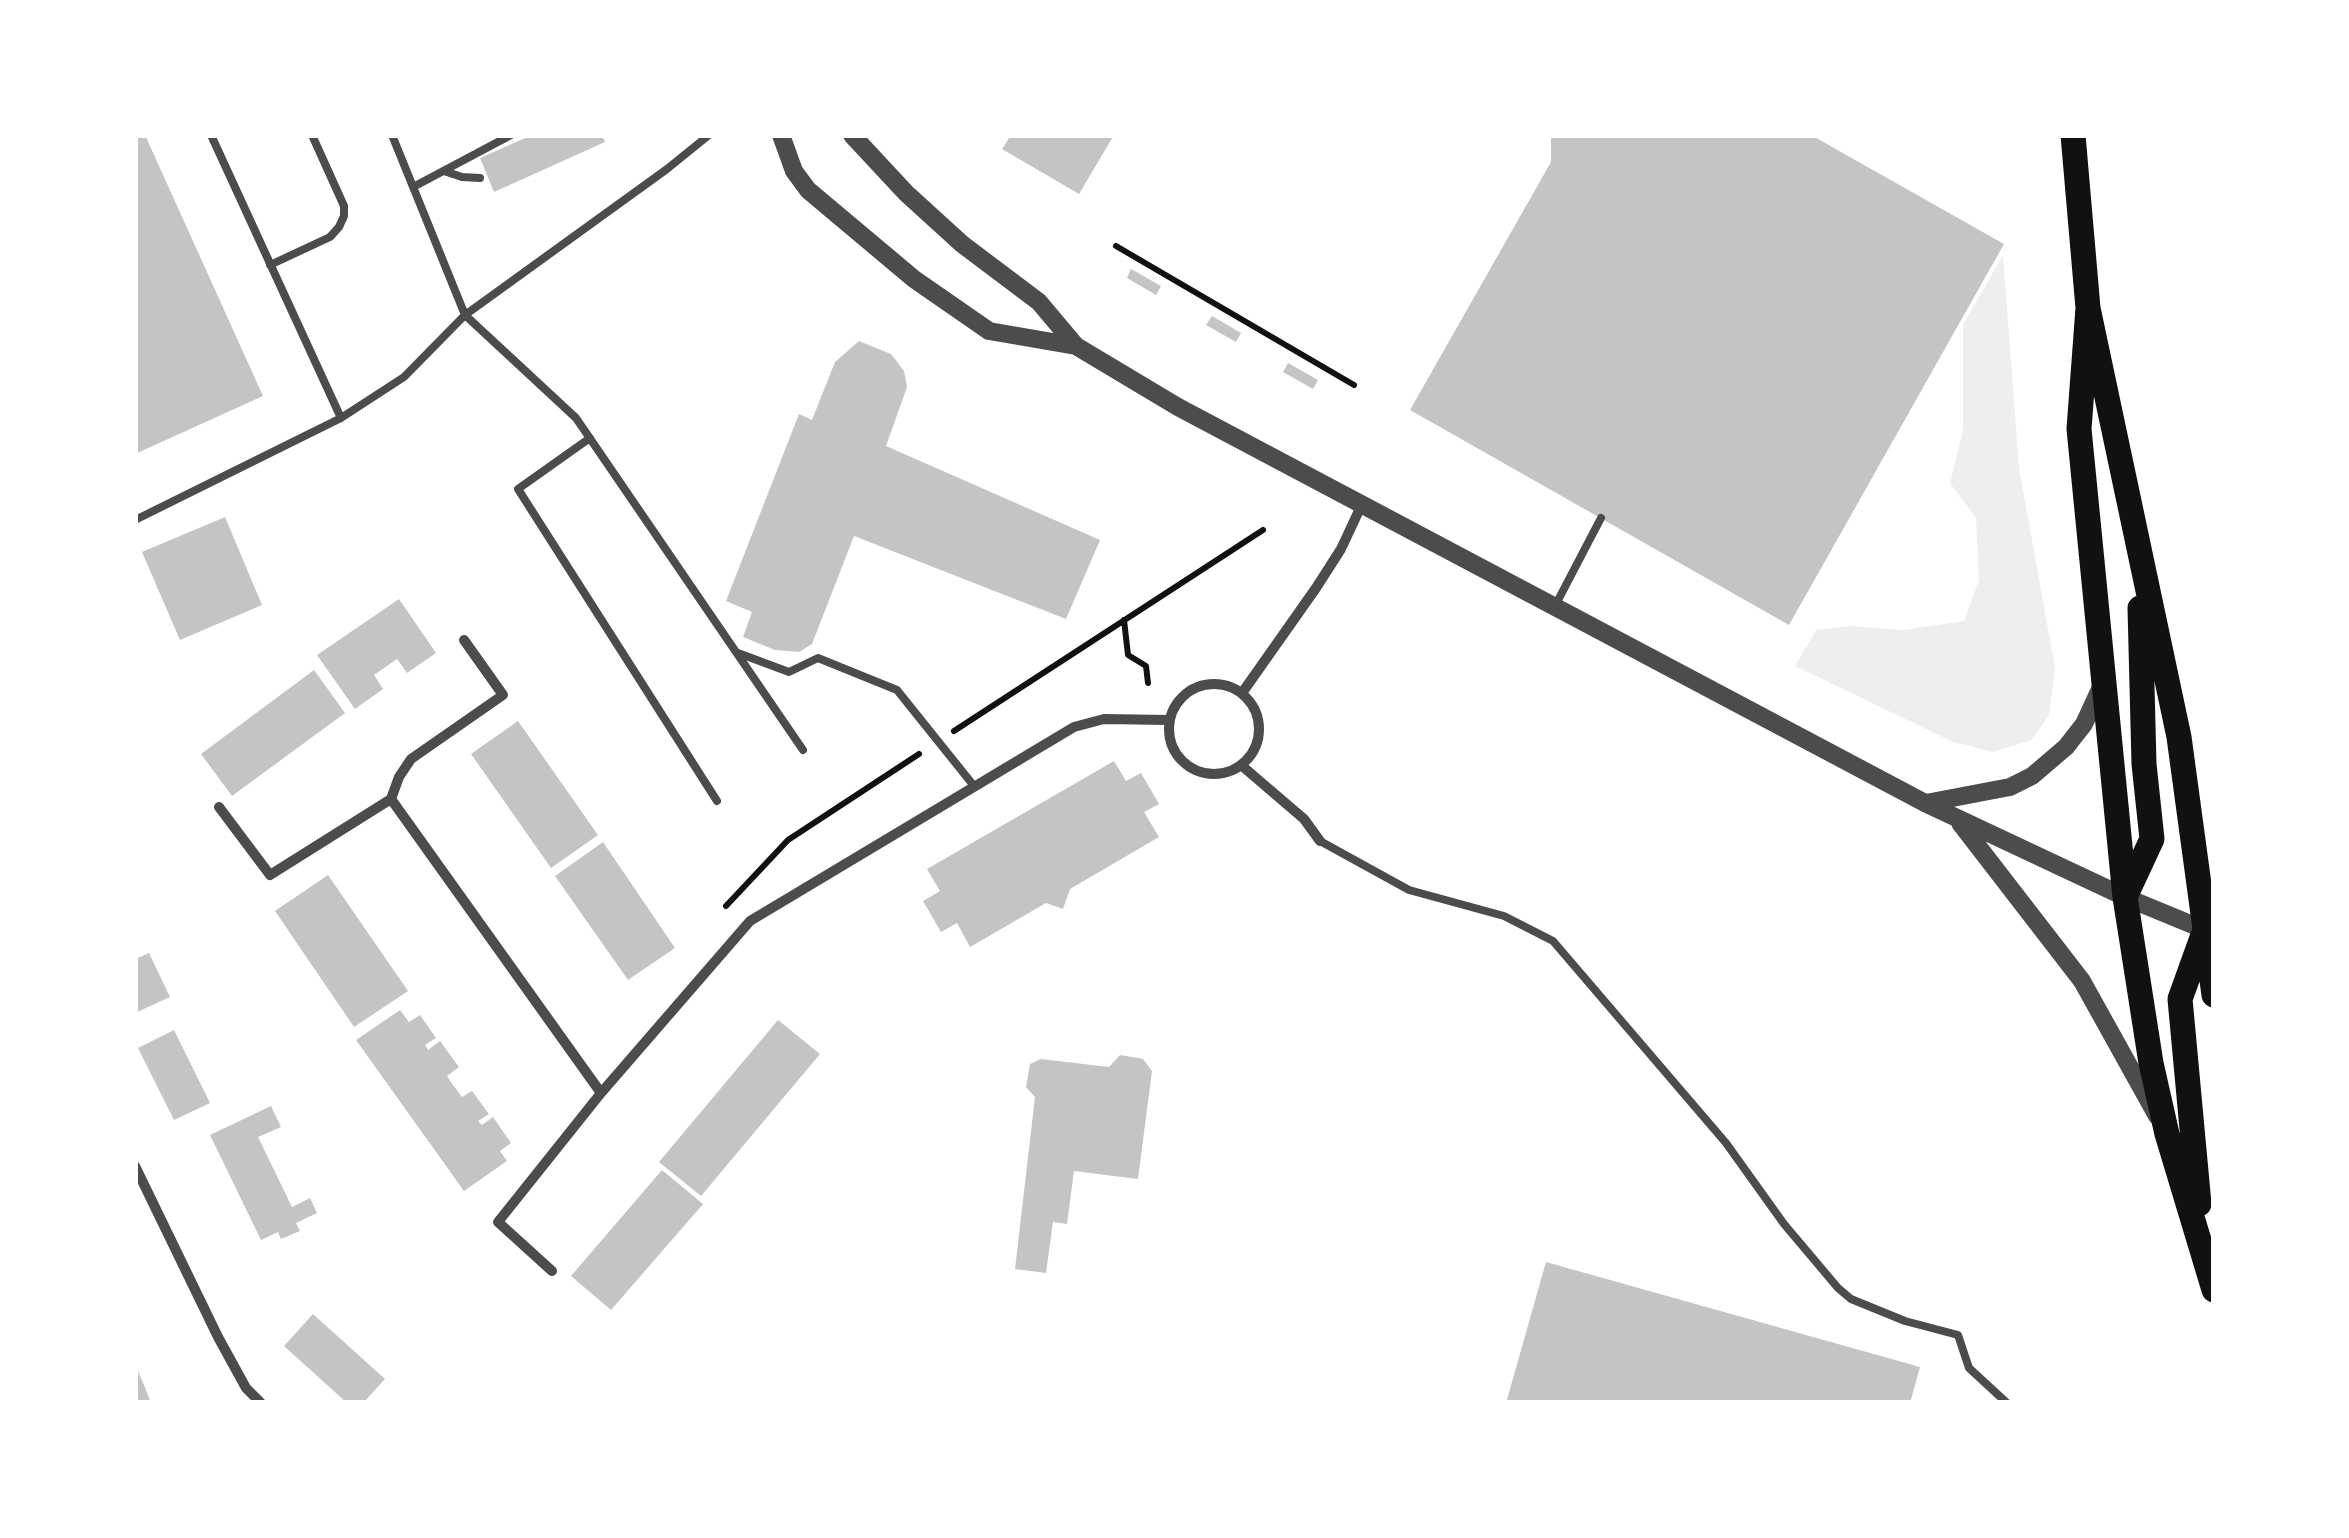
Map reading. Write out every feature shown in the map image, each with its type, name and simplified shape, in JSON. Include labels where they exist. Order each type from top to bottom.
[{"type":"main road","points":[[2073,135],[2088,308],[2179,737],[2210,932],[2214,995]]},
{"type":"main road","points":[[2088,308],[2079,430],[2125,897],[2151,1063],[2167,1134],[2214,1290]]},
{"type":"main road","points":[[2125,897],[2152,839],[2144,764],[2138,544]]},
{"type":"main road","points":[[2203,1256],[2180,999],[2210,932]]},
{"type":"street","points":[[780,135],[794,171],[808,190],[914,279],[989,331],[1076,346]]},
{"type":"street","points":[[852,135],[868,144],[906,194],[962,244],[1039,302],[1076,346],[1178,406],[1925,803],[2125,897],[2210,932]]},
{"type":"street","points":[[1242,693],[1341,549],[1362,504]]},
{"type":"street","points":[[219,807],[270,875],[391,799],[411,759],[503,695],[464,640]]},
{"type":"street","points":[[1213,683],[1242,693],[1258,716],[1257,744],[1241,765],[1216,774],[1189,768],[1172,747],[1168,720],[1184,694],[1213,683]]},
{"type":"street","points":[[1925,803],[2010,787],[2032,776],[2066,747],[2084,724],[2102,685]]},
{"type":"street","points":[[552,1271],[498,1222],[601,1093],[750,922],[1074,727],[1104,719],[1168,720]]},
{"type":"street","points":[[1241,765],[1304,820],[1320,841]]},
{"type":"street","points":[[391,799],[601,1093]]},
{"type":"street","points":[[1957,818],[2082,981],[2167,1134]]},
{"type":"street","points":[[135,1166],[218,1337],[246,1388],[261,1403]]},
{"type":"lane","points":[[211,135],[341,418]]},
{"type":"lane","points":[[270,265],[330,237],[344,216],[344,206],[312,135]]},
{"type":"lane","points":[[392,135],[465,315],[576,418],[803,750]]},
{"type":"lane","points":[[415,186],[510,135]]},
{"type":"lane","points":[[135,520],[341,418],[404,377],[465,315],[667,170],[709,135]]},
{"type":"lane","points":[[444,171],[480,178]]},
{"type":"lane","points":[[590,438],[518,489],[716,801]]},
{"type":"lane","points":[[1555,606],[1601,518]]},
{"type":"lane","points":[[738,653],[789,672],[818,658],[896,690],[974,786]]},
{"type":"lane","points":[[1320,841],[1408,890],[1504,916],[1554,941],[1726,1143],[1784,1224],[1838,1288],[1851,1299],[1905,1321],[1958,1335],[1969,1368],[2007,1403]]},
{"type":"path","points":[[1116,246],[1354,385]]},
{"type":"path","points":[[720,914],[737,891],[788,840],[1263,530]]},
{"type":"path","points":[[1124,620],[1128,655],[1146,666],[1148,683]]},
{"type":"shaded area","points":[[2003,255],[2019,468],[2055,668],[2049,715],[2032,740],[1993,752],[1953,742],[1795,666],[1816,630],[1850,626],[1903,630],[1964,621],[1979,580],[1976,518],[1950,483],[1963,430],[1963,325]]},
{"type":"building","points":[[135,135],[145,135],[263,396],[135,454]]},
{"type":"building","points":[[532,135],[602,135],[605,142],[494,192],[480,158]]},
{"type":"building","points":[[1011,135],[1114,135],[1079,194],[1002,149]]},
{"type":"building","points":[[1551,135],[1811,135],[2004,244],[1789,625],[1410,410],[1551,162]]},
{"type":"building","points":[[1131,269],[1161,286],[1156,295],[1127,278]]},
{"type":"building","points":[[1212,316],[1241,333],[1236,342],[1206,325]]},
{"type":"building","points":[[859,341],[891,354],[904,371],[907,387],[886,446],[1100,540],[1066,619],[854,536],[812,644],[799,652],[775,650],[743,637],[752,612],[726,601],[799,414],[812,420],[835,362]]},
{"type":"building","points":[[1288,363],[1318,380],[1313,389],[1283,372]]},
{"type":"building","points":[[225,517],[262,605],[180,640],[142,552]]},
{"type":"building","points":[[399,599],[436,653],[407,673],[397,659],[374,675],[383,689],[355,709],[317,655]]},
{"type":"building","points":[[314,670],[345,713],[232,796],[201,754]]},
{"type":"building","points":[[518,721],[598,835],[551,868],[471,754]]},
{"type":"building","points":[[1114,761],[1126,781],[1141,773],[1159,804],[1144,812],[1159,837],[1070,889],[1063,909],[1046,903],[970,947],[957,923],[941,932],[923,901],[940,891],[927,869]]},
{"type":"building","points":[[603,842],[675,948],[628,980],[555,876]]},
{"type":"building","points":[[328,875],[408,991],[354,1027],[275,911]]},
{"type":"building","points":[[149,953],[170,997],[135,1013],[135,959]]},
{"type":"building","points":[[400,1010],[409,1022],[420,1015],[436,1038],[425,1045],[428,1050],[440,1041],[459,1067],[447,1076],[453,1085],[462,1097],[472,1091],[489,1114],[478,1121],[482,1125],[493,1117],[511,1143],[500,1151],[507,1161],[464,1191],[356,1040]]},
{"type":"building","points":[[778,1020],[820,1054],[701,1196],[659,1162]]},
{"type":"building","points":[[174,1030],[210,1103],[174,1120],[138,1048]]},
{"type":"building","points":[[1120,1055],[1143,1059],[1152,1071],[1138,1179],[1074,1171],[1067,1224],[1053,1222],[1046,1273],[1015,1269],[1035,1097],[1026,1087],[1030,1064],[1041,1059],[1109,1067]]},
{"type":"building","points":[[271,1106],[281,1127],[258,1137],[292,1207],[310,1198],[317,1213],[296,1223],[300,1231],[281,1239],[278,1232],[261,1240],[210,1135]]},
{"type":"building","points":[[662,1170],[703,1204],[611,1310],[571,1276]]},
{"type":"building","points":[[1546,1262],[1920,1367],[1910,1403],[1506,1403]]},
{"type":"building","points":[[313,1314],[385,1379],[363,1403],[347,1403],[284,1346]]},
{"type":"building","points":[[135,1364],[144,1385],[151,1403],[135,1403]]}]
